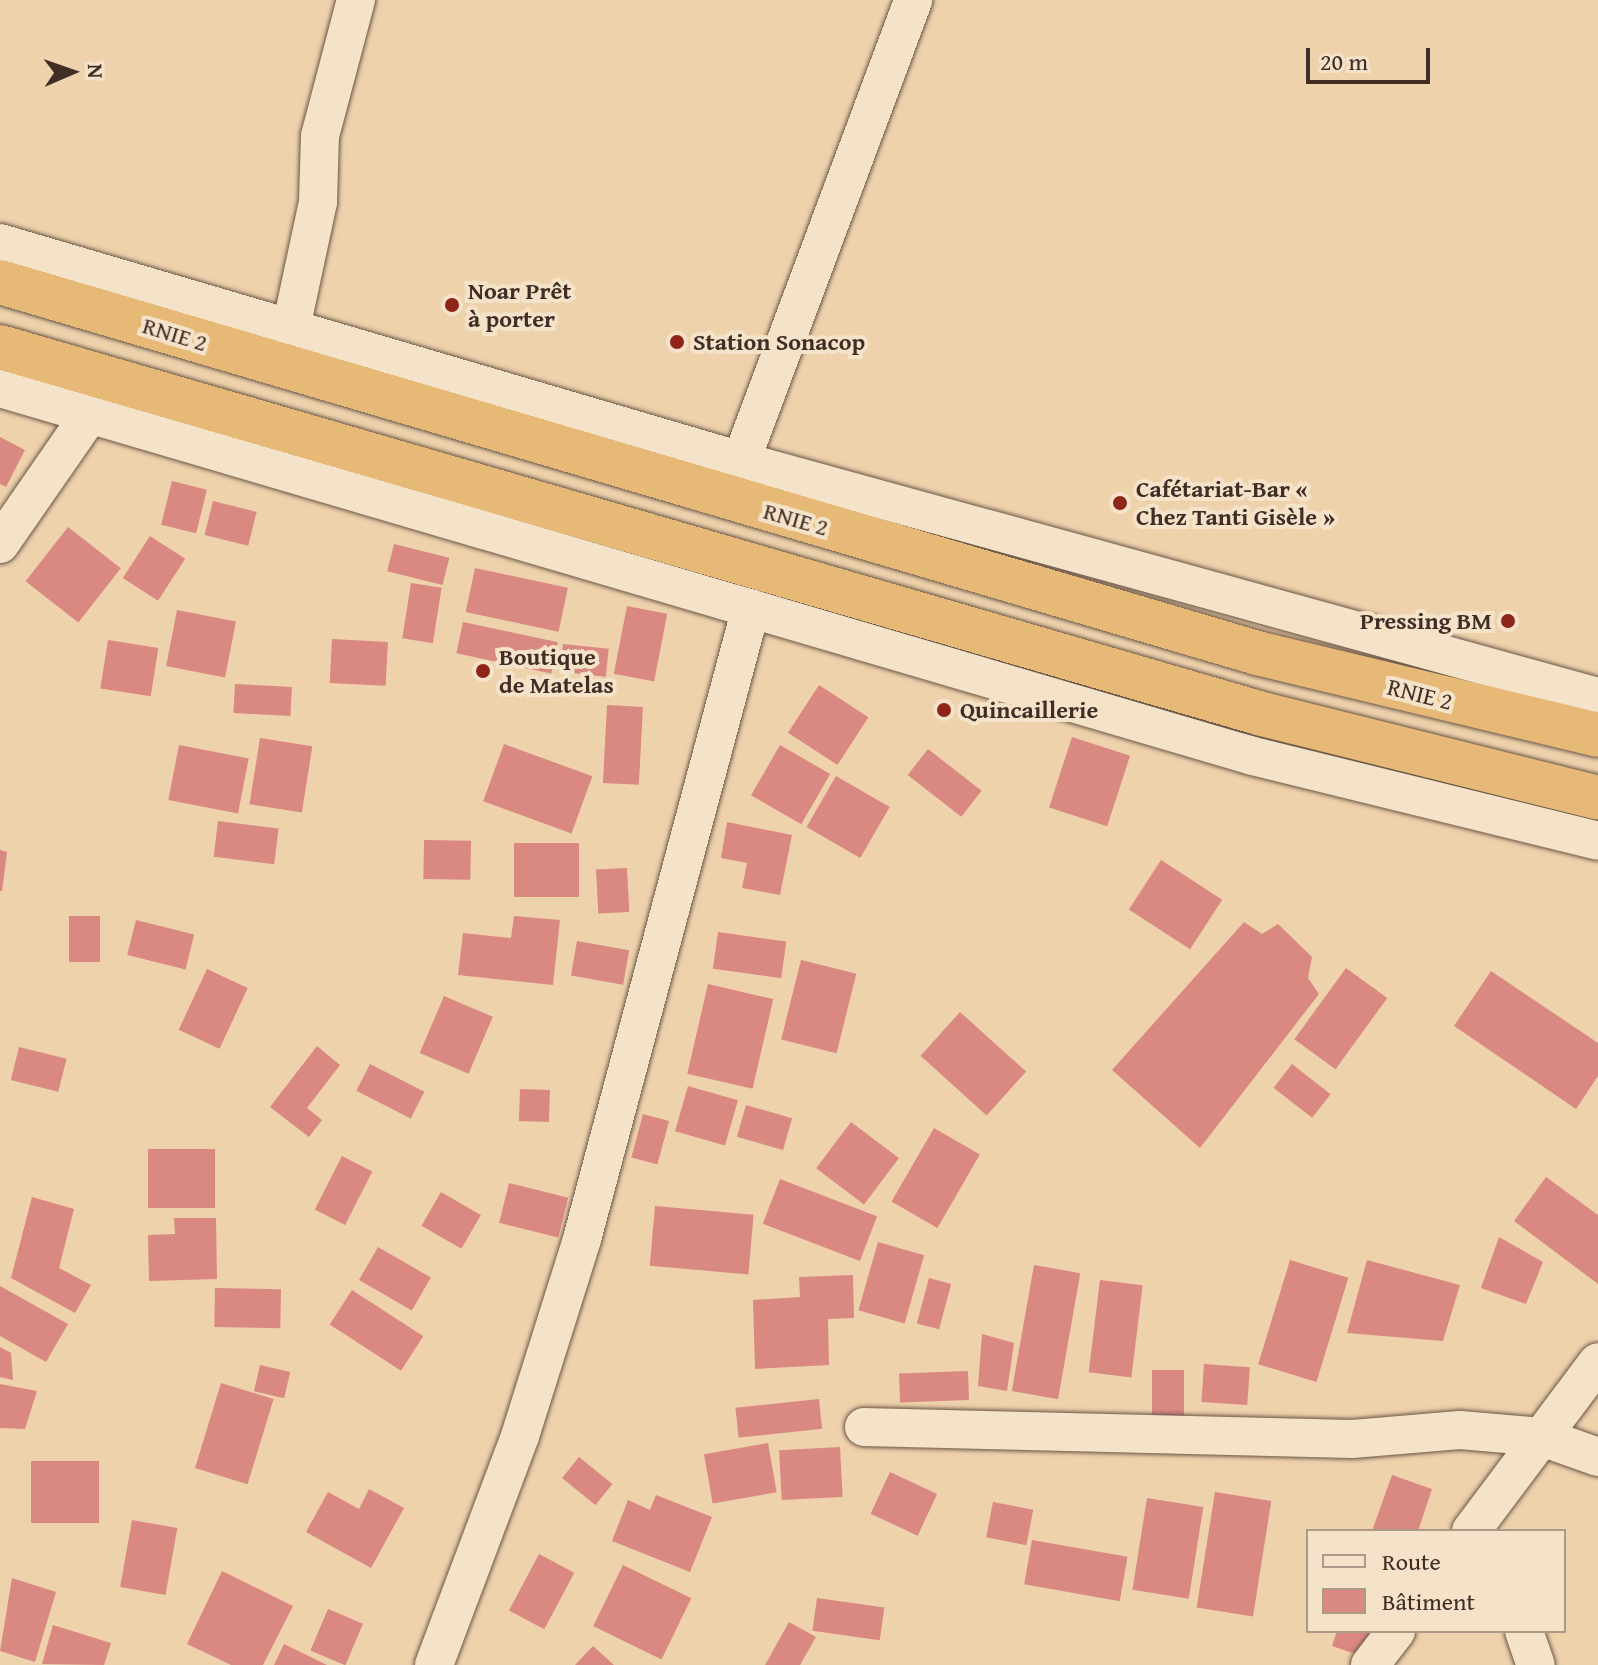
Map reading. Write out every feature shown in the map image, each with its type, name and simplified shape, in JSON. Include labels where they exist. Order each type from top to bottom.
[{"type":"highway","name":"RNIE 2","points":[[0,282],[1257,653],[1598,735]]},
{"type":"highway","points":[[0,347],[1262,714],[1598,798]]},
{"type":"street","points":[[291,328],[318,202],[320,136],[356,0]]},
{"type":"street","points":[[741,461],[913,0]]},
{"type":"street","points":[[0,243],[741,461],[1598,697]]},
{"type":"street","points":[[0,388],[1253,756],[1598,841]]},
{"type":"street","points":[[0,544],[90,414]]},
{"type":"street","points":[[434,1665],[520,1436],[582,1239],[751,608]]},
{"type":"street","points":[[1480,1526],[1598,1362]]},
{"type":"street","points":[[864,1427],[1542,1437],[1598,1457]]},
{"type":"street","points":[[1370,1665],[1394,1633]]},
{"type":"street","points":[[1525,1633],[1536,1665]]},
{"type":"building","points":[[0,437],[25,450],[6,487],[0,484]]},
{"type":"building","points":[[172,481],[207,490],[196,533],[161,525]]},
{"type":"building","points":[[213,501],[257,512],[248,546],[205,535]]},
{"type":"building","points":[[68,527],[121,568],[78,623],[26,581]]},
{"type":"building","points":[[150,536],[185,559],[158,601],[123,578]]},
{"type":"building","points":[[394,544],[449,558],[443,585],[387,571]]},
{"type":"building","points":[[475,568],[568,588],[559,632],[466,612]]},
{"type":"building","points":[[411,583],[442,588],[433,643],[402,638]]},
{"type":"building","points":[[627,606],[667,614],[654,682],[614,674]]},
{"type":"building","points":[[177,610],[236,621],[225,677],[166,666]]},
{"type":"building","points":[[463,622],[558,642],[551,673],[456,653]]},
{"type":"building","points":[[332,639],[388,642],[386,686],[330,683]]},
{"type":"building","points":[[108,640],[158,648],[151,696],[100,688]]},
{"type":"building","points":[[563,644],[609,649],[606,677],[560,672]]},
{"type":"building","points":[[235,684],[292,687],[290,716],[233,713]]},
{"type":"building","points":[[819,685],[868,717],[837,765],[788,733]]},
{"type":"building","points":[[607,705],[643,707],[639,785],[603,783]]},
{"type":"building","points":[[1072,737],[1130,756],[1107,826],[1049,807]]},
{"type":"building","points":[[260,738],[312,746],[302,812],[250,804]]},
{"type":"building","points":[[504,744],[592,776],[571,833],[483,801]]},
{"type":"building","points":[[179,745],[249,759],[238,814],[168,800]]},
{"type":"building","points":[[780,745],[830,774],[801,824],[751,795]]},
{"type":"building","points":[[928,749],[982,791],[961,817],[908,775]]},
{"type":"building","points":[[836,776],[890,807],[860,858],[806,827]]},
{"type":"building","points":[[218,821],[279,828],[274,864],[214,857]]},
{"type":"building","points":[[727,822],[792,835],[780,895],[742,888],[747,863],[721,858]]},
{"type":"building","points":[[424,840],[471,841],[470,880],[423,879]]},
{"type":"building","points":[[514,843],[579,843],[579,897],[514,897]]},
{"type":"building","points":[[0,850],[7,852],[2,891],[0,891]]},
{"type":"building","points":[[1161,860],[1222,900],[1190,949],[1129,909]]},
{"type":"building","points":[[627,868],[629,912],[598,914],[596,870]]},
{"type":"building","points":[[69,916],[100,916],[100,962],[69,962]]},
{"type":"building","points":[[514,916],[560,920],[553,985],[458,975],[463,933],[511,938]]},
{"type":"building","points":[[136,920],[194,935],[186,969],[127,955]]},
{"type":"building","points":[[1244,922],[1262,934],[1278,924],[1312,957],[1308,978],[1319,994],[1200,1148],[1112,1070]]},
{"type":"building","points":[[718,932],[786,942],[781,978],[713,969]]},
{"type":"building","points":[[577,941],[629,950],[623,985],[571,975]]},
{"type":"building","points":[[801,960],[856,974],[836,1053],[781,1040]]},
{"type":"building","points":[[1346,968],[1387,998],[1336,1069],[1294,1039]]},
{"type":"building","points":[[207,969],[248,988],[219,1049],[179,1030]]},
{"type":"building","points":[[1491,971],[1598,1043],[1598,1076],[1576,1109],[1454,1026]]},
{"type":"building","points":[[708,984],[773,999],[753,1089],[687,1074]]},
{"type":"building","points":[[444,996],[493,1017],[469,1074],[420,1053]]},
{"type":"building","points":[[960,1012],[1026,1072],[987,1115],[921,1056]]},
{"type":"building","points":[[317,1046],[340,1065],[307,1108],[322,1120],[309,1137],[270,1107]]},
{"type":"building","points":[[19,1047],[67,1059],[58,1092],[11,1080]]},
{"type":"building","points":[[370,1064],[424,1092],[411,1118],[356,1091]]},
{"type":"building","points":[[1292,1064],[1331,1094],[1312,1118],[1274,1088]]},
{"type":"building","points":[[688,1086],[738,1100],[725,1146],[675,1131]]},
{"type":"building","points":[[520,1089],[550,1090],[549,1122],[519,1121]]},
{"type":"building","points":[[746,1105],[792,1118],[783,1150],[737,1137]]},
{"type":"building","points":[[643,1114],[669,1121],[657,1164],[631,1157]]},
{"type":"building","points":[[851,1122],[899,1158],[864,1204],[816,1168]]},
{"type":"building","points":[[934,1128],[980,1154],[937,1228],[892,1202]]},
{"type":"building","points":[[148,1149],[215,1149],[215,1208],[148,1208]]},
{"type":"building","points":[[342,1156],[372,1171],[345,1225],[315,1209]]},
{"type":"building","points":[[1546,1177],[1598,1215],[1598,1284],[1514,1221]]},
{"type":"building","points":[[780,1179],[877,1216],[860,1261],[763,1224]]},
{"type":"building","points":[[509,1183],[568,1198],[558,1238],[499,1223]]},
{"type":"building","points":[[441,1192],[481,1215],[461,1249],[421,1226]]},
{"type":"building","points":[[32,1197],[74,1209],[59,1268],[91,1285],[75,1313],[11,1278]]},
{"type":"building","points":[[655,1206],[754,1215],[748,1274],[650,1266]]},
{"type":"building","points":[[174,1218],[216,1218],[217,1279],[149,1281],[148,1235],[175,1234]]},
{"type":"building","points":[[1499,1237],[1543,1262],[1526,1304],[1481,1288]]},
{"type":"building","points":[[878,1242],[924,1255],[905,1323],[858,1310]]},
{"type":"building","points":[[378,1247],[431,1278],[412,1310],[359,1280]]},
{"type":"building","points":[[1290,1260],[1348,1278],[1316,1382],[1258,1364]]},
{"type":"building","points":[[1367,1260],[1460,1285],[1443,1341],[1347,1333]]},
{"type":"building","points":[[1034,1265],[1080,1273],[1058,1399],[1012,1391]]},
{"type":"building","points":[[853,1275],[854,1318],[828,1319],[829,1365],[755,1369],[753,1300],[800,1297],[799,1277]]},
{"type":"building","points":[[929,1278],[951,1284],[939,1329],[917,1323]]},
{"type":"building","points":[[1100,1280],[1143,1285],[1131,1378],[1089,1372]]},
{"type":"building","points":[[0,1286],[68,1324],[46,1362],[0,1336]]},
{"type":"building","points":[[215,1288],[281,1289],[280,1328],[214,1327]]},
{"type":"building","points":[[352,1290],[423,1336],[401,1371],[330,1324]]},
{"type":"building","points":[[982,1334],[1014,1343],[1007,1391],[978,1386]]},
{"type":"building","points":[[0,1347],[11,1353],[13,1380],[0,1377]]},
{"type":"building","points":[[1204,1364],[1250,1367],[1247,1405],[1201,1402]]},
{"type":"building","points":[[260,1365],[290,1372],[284,1398],[254,1391]]},
{"type":"building","points":[[1152,1370],[1184,1370],[1184,1416],[1152,1416]]},
{"type":"building","points":[[968,1371],[969,1400],[900,1402],[899,1373]]},
{"type":"building","points":[[221,1383],[274,1399],[248,1484],[195,1468]]},
{"type":"building","points":[[0,1384],[37,1391],[25,1429],[0,1428]]},
{"type":"building","points":[[819,1399],[822,1429],[739,1438],[735,1408]]},
{"type":"building","points":[[768,1443],[777,1492],[713,1504],[704,1454]]},
{"type":"building","points":[[840,1447],[843,1497],[782,1500],[779,1450]]},
{"type":"building","points":[[579,1457],[612,1484],[595,1505],[562,1478]]},
{"type":"building","points":[[31,1461],[99,1461],[99,1523],[31,1523]]},
{"type":"building","points":[[890,1472],[937,1494],[918,1536],[871,1514]]},
{"type":"building","points":[[1392,1475],[1432,1489],[1419,1529],[1373,1529]]},
{"type":"building","points":[[369,1489],[404,1508],[371,1568],[306,1532],[328,1492],[359,1509]]},
{"type":"building","points":[[1215,1492],[1271,1501],[1253,1616],[1197,1608]]},
{"type":"building","points":[[656,1495],[712,1517],[690,1572],[612,1541],[628,1500],[650,1510]]},
{"type":"building","points":[[1147,1498],[1203,1507],[1189,1599],[1132,1590]]},
{"type":"building","points":[[993,1502],[1033,1510],[1026,1545],[986,1537]]},
{"type":"building","points":[[132,1520],[177,1528],[165,1595],[120,1587]]},
{"type":"building","points":[[1032,1540],[1128,1557],[1120,1601],[1024,1584]]},
{"type":"building","points":[[539,1554],[574,1573],[544,1629],[509,1611]]},
{"type":"building","points":[[623,1565],[691,1598],[661,1659],[593,1626]]},
{"type":"building","points":[[222,1571],[293,1606],[263,1665],[231,1665],[187,1644]]},
{"type":"building","points":[[12,1578],[56,1592],[35,1662],[0,1651]]},
{"type":"building","points":[[817,1598],[884,1607],[880,1640],[812,1631]]},
{"type":"building","points":[[328,1609],[363,1624],[346,1665],[310,1650]]},
{"type":"building","points":[[789,1622],[816,1637],[800,1665],[765,1665]]},
{"type":"building","points":[[53,1625],[111,1643],[104,1665],[42,1664]]},
{"type":"building","points":[[1336,1633],[1382,1633],[1373,1660],[1332,1646]]},
{"type":"building","points":[[284,1644],[327,1665],[274,1665]]},
{"type":"building","points":[[593,1646],[614,1665],[575,1665]]},
{"type":"place","name":"Noar Prêt à porter","points":[[452,305]]},
{"type":"place","name":"Station Sonacop","points":[[677,342]]},
{"type":"place","name":"Cafétariat-Bar « Chez Tanti Gisèle »","points":[[1120,503]]},
{"type":"place","name":"Pressing BM","points":[[1508,621]]},
{"type":"place","name":"Boutique de Matelas","points":[[483,671]]},
{"type":"place","name":"Quincaillerie","points":[[944,710]]}]
